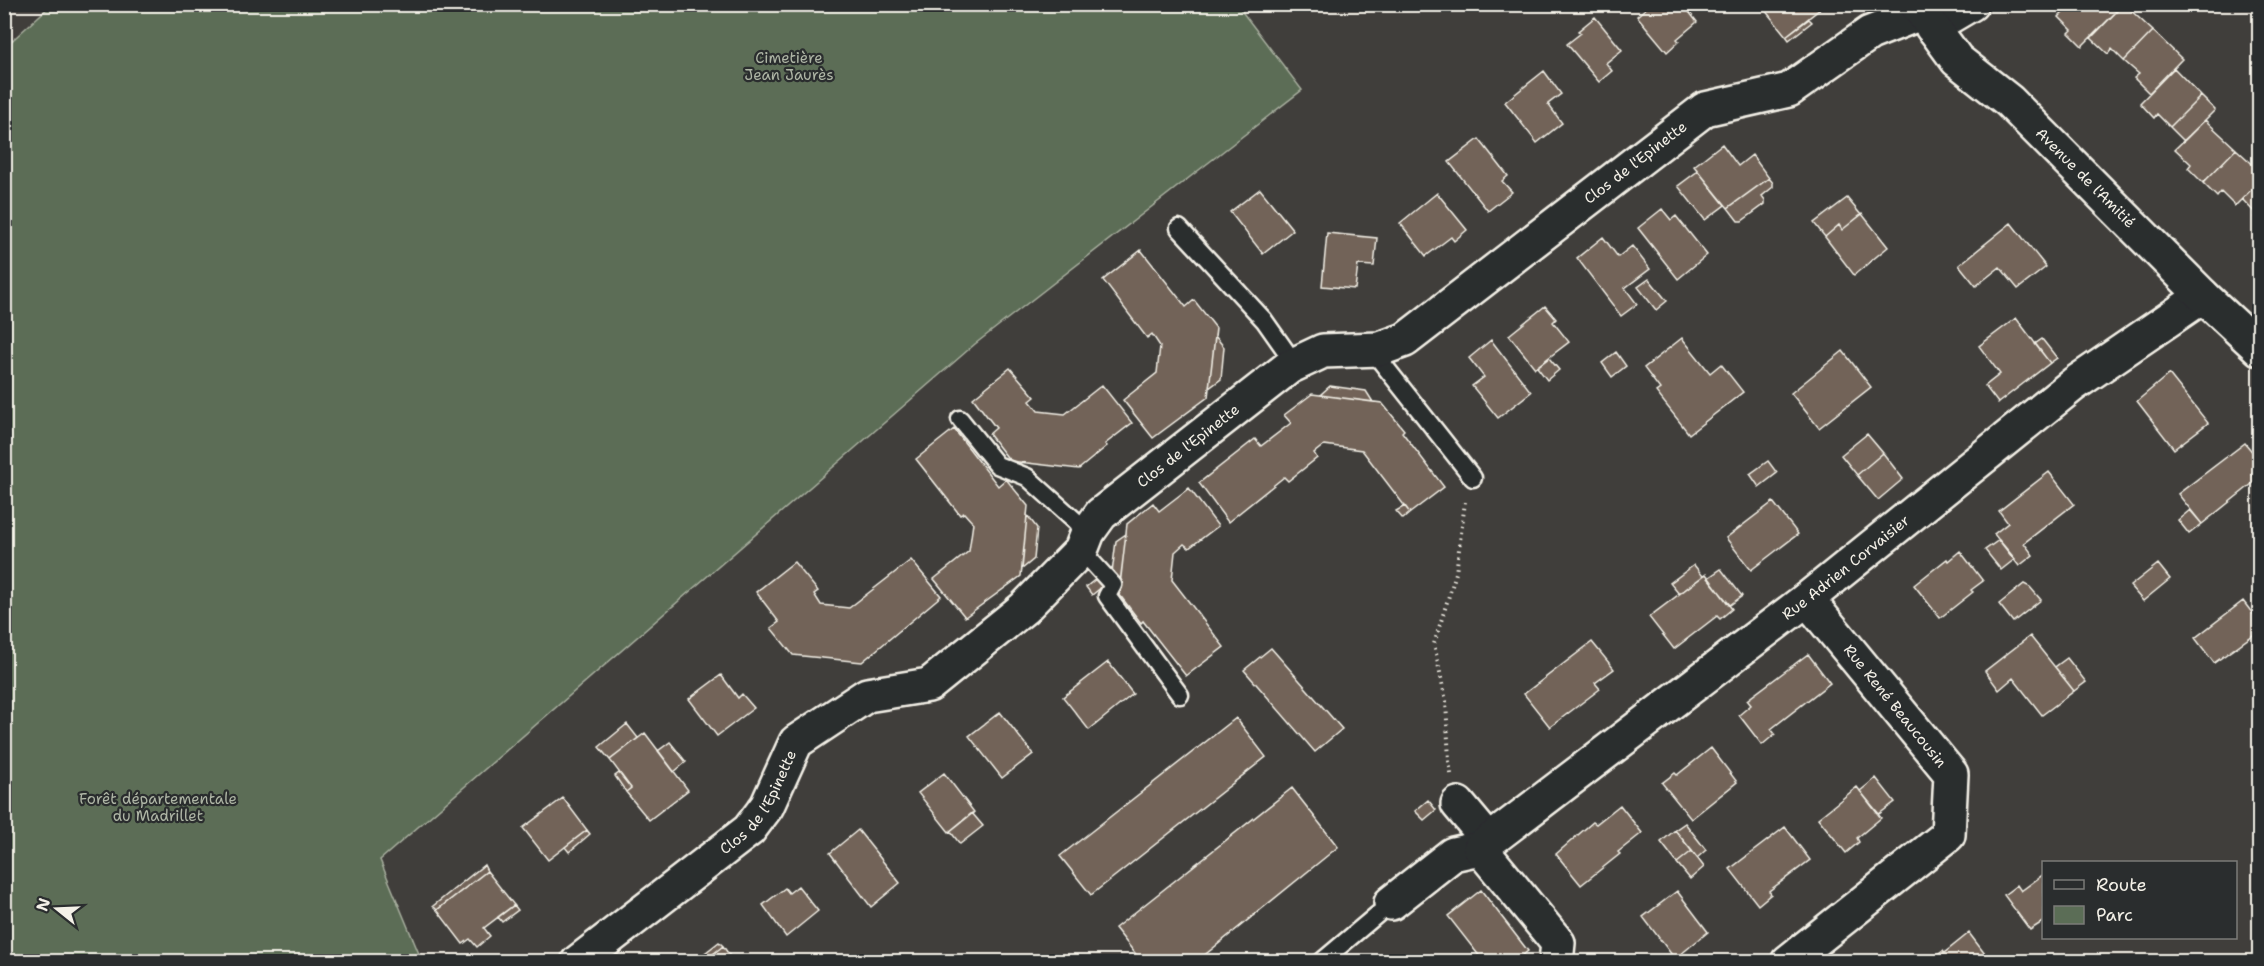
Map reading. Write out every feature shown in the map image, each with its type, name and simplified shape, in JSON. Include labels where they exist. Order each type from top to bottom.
[{"type":"street","name":"Clos de l'Epinette","points":[[578,962],[749,830],[767,806],[796,742],[867,695],[929,685],[1024,608],[1084,541],[1101,514],[1175,454],[1295,364],[1323,351],[1380,349],[1405,340],[1705,109],[1789,90],[1870,33],[1923,15],[1971,4]]},
{"type":"street","name":"Avenue de l'Amitié","points":[[1923,15],[1957,60],[2009,101],[2203,296],[2259,349]]},
{"type":"street","name":"Rue Adrien Corvaisier","points":[[1391,903],[1454,854],[1484,844],[1807,599],[2074,384],[2203,296]]},
{"type":"street","name":"Rue René Beaucousin","points":[[1788,962],[1948,835],[1951,774],[1807,599]]},
{"type":"street","points":[[1458,804],[1484,844],[1558,943],[1556,962]]},
{"type":"lane","points":[[1179,228],[1264,320],[1295,364]]},
{"type":"lane","points":[[1371,349],[1473,478]]},
{"type":"lane","points":[[960,420],[997,465],[1027,477],[1084,541],[1113,585],[1107,596],[1180,695]]},
{"type":"lane","points":[[1321,962],[1391,903]]},
{"type":"path","points":[[1458,804],[1449,761],[1446,702],[1434,644],[1456,573],[1464,506],[1473,478]]},
{"type":"green space","points":[[51,5],[1237,5],[1302,90],[975,344],[380,860],[422,961],[5,961],[4,48]]},
{"type":"building","points":[[1651,4],[1683,4],[1697,22],[1677,39],[1679,41],[1667,52],[1637,16]]},
{"type":"building","points":[[1760,4],[1817,4],[1820,9],[1786,36]]},
{"type":"building","points":[[2071,4],[2108,4],[2116,12],[2082,46],[2069,33],[2072,30],[2059,17]]},
{"type":"building","points":[[2124,4],[2153,31],[2124,61],[2112,49],[2108,54],[2091,38]]},
{"type":"building","points":[[1595,17],[1622,50],[1606,63],[1612,71],[1599,82],[1567,44]]},
{"type":"building","points":[[1809,19],[1812,22],[1789,40],[1786,36]]},
{"type":"building","points":[[2153,31],[2182,59],[2149,93],[2134,78],[2139,74],[2124,61]]},
{"type":"building","points":[[2174,68],[2201,96],[2170,127],[2157,114],[2154,118],[2140,103]]},
{"type":"building","points":[[1544,71],[1561,94],[1548,104],[1562,123],[1537,143],[1505,102]]},
{"type":"building","points":[[2201,96],[2215,110],[2184,141],[2170,127]]},
{"type":"building","points":[[2205,120],[2236,149],[2203,183],[2188,168],[2191,164],[2175,149]]},
{"type":"building","points":[[1479,139],[1508,176],[1502,181],[1512,192],[1488,211],[1449,162]]},
{"type":"building","points":[[1722,144],[1738,166],[1752,155],[1769,178],[1728,208],[1694,166]]},
{"type":"building","points":[[2236,149],[2260,171],[2260,181],[2235,206],[2221,192],[2217,197],[2203,183]]},
{"type":"building","points":[[1698,171],[1725,205],[1705,220],[1678,186]]},
{"type":"building","points":[[1769,178],[1773,187],[1762,196],[1765,204],[1742,221],[1738,221],[1728,208]]},
{"type":"building","points":[[2260,181],[2260,223],[2254,217],[2257,215],[2242,199]]},
{"type":"building","points":[[1260,189],[1293,230],[1263,254],[1230,212]]},
{"type":"building","points":[[1437,193],[1467,230],[1454,241],[1451,237],[1426,256],[1400,223]]},
{"type":"building","points":[[1847,198],[1861,215],[1842,230],[1839,225],[1825,237],[1814,223]]},
{"type":"building","points":[[1662,209],[1671,220],[1676,216],[1707,255],[1678,279],[1638,228]]},
{"type":"building","points":[[1862,214],[1888,247],[1854,275],[1825,237],[1839,225],[1842,230]]},
{"type":"building","points":[[2011,223],[2046,267],[2018,289],[2000,267],[1976,286],[1959,265]]},
{"type":"building","points":[[1327,233],[1377,238],[1374,266],[1358,265],[1355,289],[1322,286]]},
{"type":"building","points":[[1603,237],[1618,257],[1632,246],[1650,269],[1625,288],[1637,304],[1621,316],[1577,258]]},
{"type":"building","points":[[1141,250],[1186,307],[1194,300],[1216,328],[1208,397],[1153,438],[1123,400],[1157,373],[1160,346],[1152,334],[1147,338],[1103,280]]},
{"type":"building","points":[[1649,279],[1667,301],[1656,310],[1638,287]]},
{"type":"building","points":[[1545,306],[1556,319],[1553,322],[1569,342],[1535,368],[1509,335]]},
{"type":"building","points":[[2016,318],[2050,363],[1998,403],[1985,386],[2000,374],[1979,346]]},
{"type":"building","points":[[1215,336],[1224,347],[1221,379],[1209,388]]},
{"type":"building","points":[[1682,338],[1710,373],[1721,364],[1743,392],[1689,434],[1656,392],[1660,389],[1644,368]]},
{"type":"building","points":[[2042,339],[2057,358],[2050,363],[2035,344]]},
{"type":"building","points":[[1491,340],[1531,392],[1498,418],[1472,386],[1484,377],[1469,358]]},
{"type":"building","points":[[1843,351],[1871,387],[1819,428],[1791,393]]},
{"type":"building","points":[[1616,352],[1626,366],[1612,377],[1602,363]]},
{"type":"building","points":[[1549,358],[1559,370],[1547,380],[1537,367]]},
{"type":"building","points":[[1010,368],[1035,397],[1030,401],[1038,411],[1065,414],[1102,385],[1132,423],[1105,444],[1107,446],[1079,469],[1010,461],[989,434],[996,428],[973,398]]},
{"type":"building","points":[[2169,374],[2208,423],[2174,449],[2137,401]]},
{"type":"building","points":[[1330,386],[1366,391],[1373,402],[1320,395]]},
{"type":"building","points":[[1312,394],[1382,403],[1444,487],[1410,513],[1362,450],[1324,445],[1314,453],[1317,458],[1288,481],[1284,477],[1228,522],[1199,483],[1255,439],[1261,446],[1291,423],[1284,415]]},
{"type":"building","points":[[954,429],[998,486],[1006,479],[1028,506],[1021,576],[965,617],[934,579],[969,551],[973,523],[964,513],[960,515],[916,459]]},
{"type":"building","points":[[1867,434],[1883,453],[1857,475],[1841,455]]},
{"type":"building","points":[[2245,443],[2260,461],[2260,467],[2252,474],[2257,480],[2202,524],[2178,494]]},
{"type":"building","points":[[1883,453],[1903,479],[1878,500],[1857,475]]},
{"type":"building","points":[[1768,461],[1777,473],[1759,487],[1750,474]]},
{"type":"building","points":[[2049,472],[2074,504],[2024,543],[2033,555],[2019,566],[1994,534],[2008,523],[1999,511]]},
{"type":"building","points":[[1189,488],[1218,526],[1189,548],[1184,544],[1175,552],[1172,580],[1224,647],[1186,676],[1119,594],[1127,524],[1153,503],[1159,511]]},
{"type":"building","points":[[1773,502],[1798,534],[1751,570],[1726,538]]},
{"type":"building","points":[[1405,506],[1410,513],[1403,519],[1396,511]]},
{"type":"building","points":[[2190,510],[2202,524],[2189,534],[2178,520]]},
{"type":"building","points":[[1027,515],[1037,528],[1034,559],[1022,569]]},
{"type":"building","points":[[1126,534],[1120,583],[1112,573],[1116,541]]},
{"type":"building","points":[[1999,540],[2015,559],[2001,570],[1985,550]]},
{"type":"building","points":[[1960,551],[1983,581],[1971,590],[1973,592],[1940,618],[1914,585]]},
{"type":"building","points":[[911,560],[941,596],[862,662],[793,655],[771,628],[779,622],[756,592],[794,562],[818,591],[814,594],[821,605],[849,608]]},
{"type":"building","points":[[2158,564],[2170,579],[2143,601],[2130,586]]},
{"type":"building","points":[[1694,565],[1703,576],[1679,594],[1670,583]]},
{"type":"building","points":[[1721,569],[1742,596],[1730,605],[1708,578]]},
{"type":"building","points":[[1706,574],[1732,609],[1720,619],[1717,616],[1674,649],[1649,617]]},
{"type":"building","points":[[1097,578],[1103,586],[1092,595],[1086,587]]},
{"type":"building","points":[[2024,584],[2030,587],[2041,600],[2013,622],[1999,604]]},
{"type":"building","points":[[2243,601],[2260,623],[2260,630],[2214,663],[2195,638]]},
{"type":"building","points":[[2030,636],[2074,691],[2042,715],[2013,678],[1999,690],[1985,671]]},
{"type":"building","points":[[1592,642],[1614,669],[1595,683],[1600,689],[1550,727],[1524,694]]},
{"type":"building","points":[[1271,648],[1342,729],[1315,752],[1244,670]]},
{"type":"building","points":[[1808,654],[1830,683],[1771,729],[1775,734],[1762,745],[1739,715],[1751,705],[1747,700]]},
{"type":"building","points":[[2067,658],[2086,682],[2074,691],[2055,667]]},
{"type":"building","points":[[1108,662],[1133,694],[1089,730],[1063,697]]},
{"type":"building","points":[[721,675],[738,698],[742,694],[754,708],[717,736],[689,699]]},
{"type":"building","points":[[1000,712],[1033,754],[1002,778],[969,736]]},
{"type":"building","points":[[1236,718],[1266,757],[1091,895],[1060,856]]},
{"type":"building","points":[[627,724],[638,738],[610,760],[599,747]]},
{"type":"building","points":[[645,733],[688,790],[649,820],[626,792],[631,788],[610,760]]},
{"type":"building","points":[[670,742],[686,762],[674,772],[658,751]]},
{"type":"building","points":[[1711,748],[1737,782],[1691,819],[1662,783],[1675,773],[1677,775]]},
{"type":"building","points":[[619,773],[631,788],[626,792],[615,776]]},
{"type":"building","points":[[944,773],[974,812],[949,832],[918,793]]},
{"type":"building","points":[[1876,778],[1895,802],[1879,814],[1860,791]]},
{"type":"building","points":[[1857,787],[1881,818],[1857,838],[1859,842],[1846,853],[1818,818]]},
{"type":"building","points":[[1292,788],[1338,847],[1196,962],[1142,962],[1115,928]]},
{"type":"building","points":[[563,798],[587,830],[548,860],[523,828]]},
{"type":"building","points":[[1428,800],[1436,810],[1424,820],[1415,811]]},
{"type":"building","points":[[1620,805],[1642,833],[1581,885],[1556,854],[1593,822],[1596,824]]},
{"type":"building","points":[[972,813],[983,826],[960,844],[950,831]]},
{"type":"building","points":[[1685,823],[1706,850],[1697,858],[1675,830]]},
{"type":"building","points":[[1785,827],[1810,860],[1769,891],[1771,894],[1758,905],[1730,869]]},
{"type":"building","points":[[587,830],[590,834],[569,852],[565,847]]},
{"type":"building","points":[[858,830],[900,883],[871,907],[830,853]]},
{"type":"building","points":[[1675,830],[1692,851],[1677,863],[1661,842]]},
{"type":"building","points":[[1692,851],[1704,867],[1690,879],[1677,863]]},
{"type":"building","points":[[484,865],[487,871],[437,910],[433,906]]},
{"type":"building","points":[[487,871],[514,905],[484,928],[490,936],[477,947],[470,939],[463,944],[437,910]]},
{"type":"building","points":[[2042,875],[2042,922],[2030,930],[2004,895],[2017,885],[2021,891]]},
{"type":"building","points":[[798,886],[818,911],[786,937],[763,905],[785,888],[789,893]]},
{"type":"building","points":[[1481,890],[1528,951],[1515,962],[1484,962],[1448,916]]},
{"type":"building","points":[[1677,891],[1708,932],[1675,959],[1643,917]]},
{"type":"building","points":[[514,905],[518,910],[502,922],[498,917]]},
{"type":"building","points":[[1969,933],[1991,962],[1929,962],[1943,951],[1944,953]]},
{"type":"building","points":[[719,942],[723,946],[703,962],[697,962],[696,960]]},
{"type":"building","points":[[723,946],[734,962],[703,962]]},
{"type":"park label","name":"Cimetière Jean Jaurès","points":[[789,66]]},
{"type":"park label","name":"Forêt départementale du Madrillet","points":[[158,808]]}]
